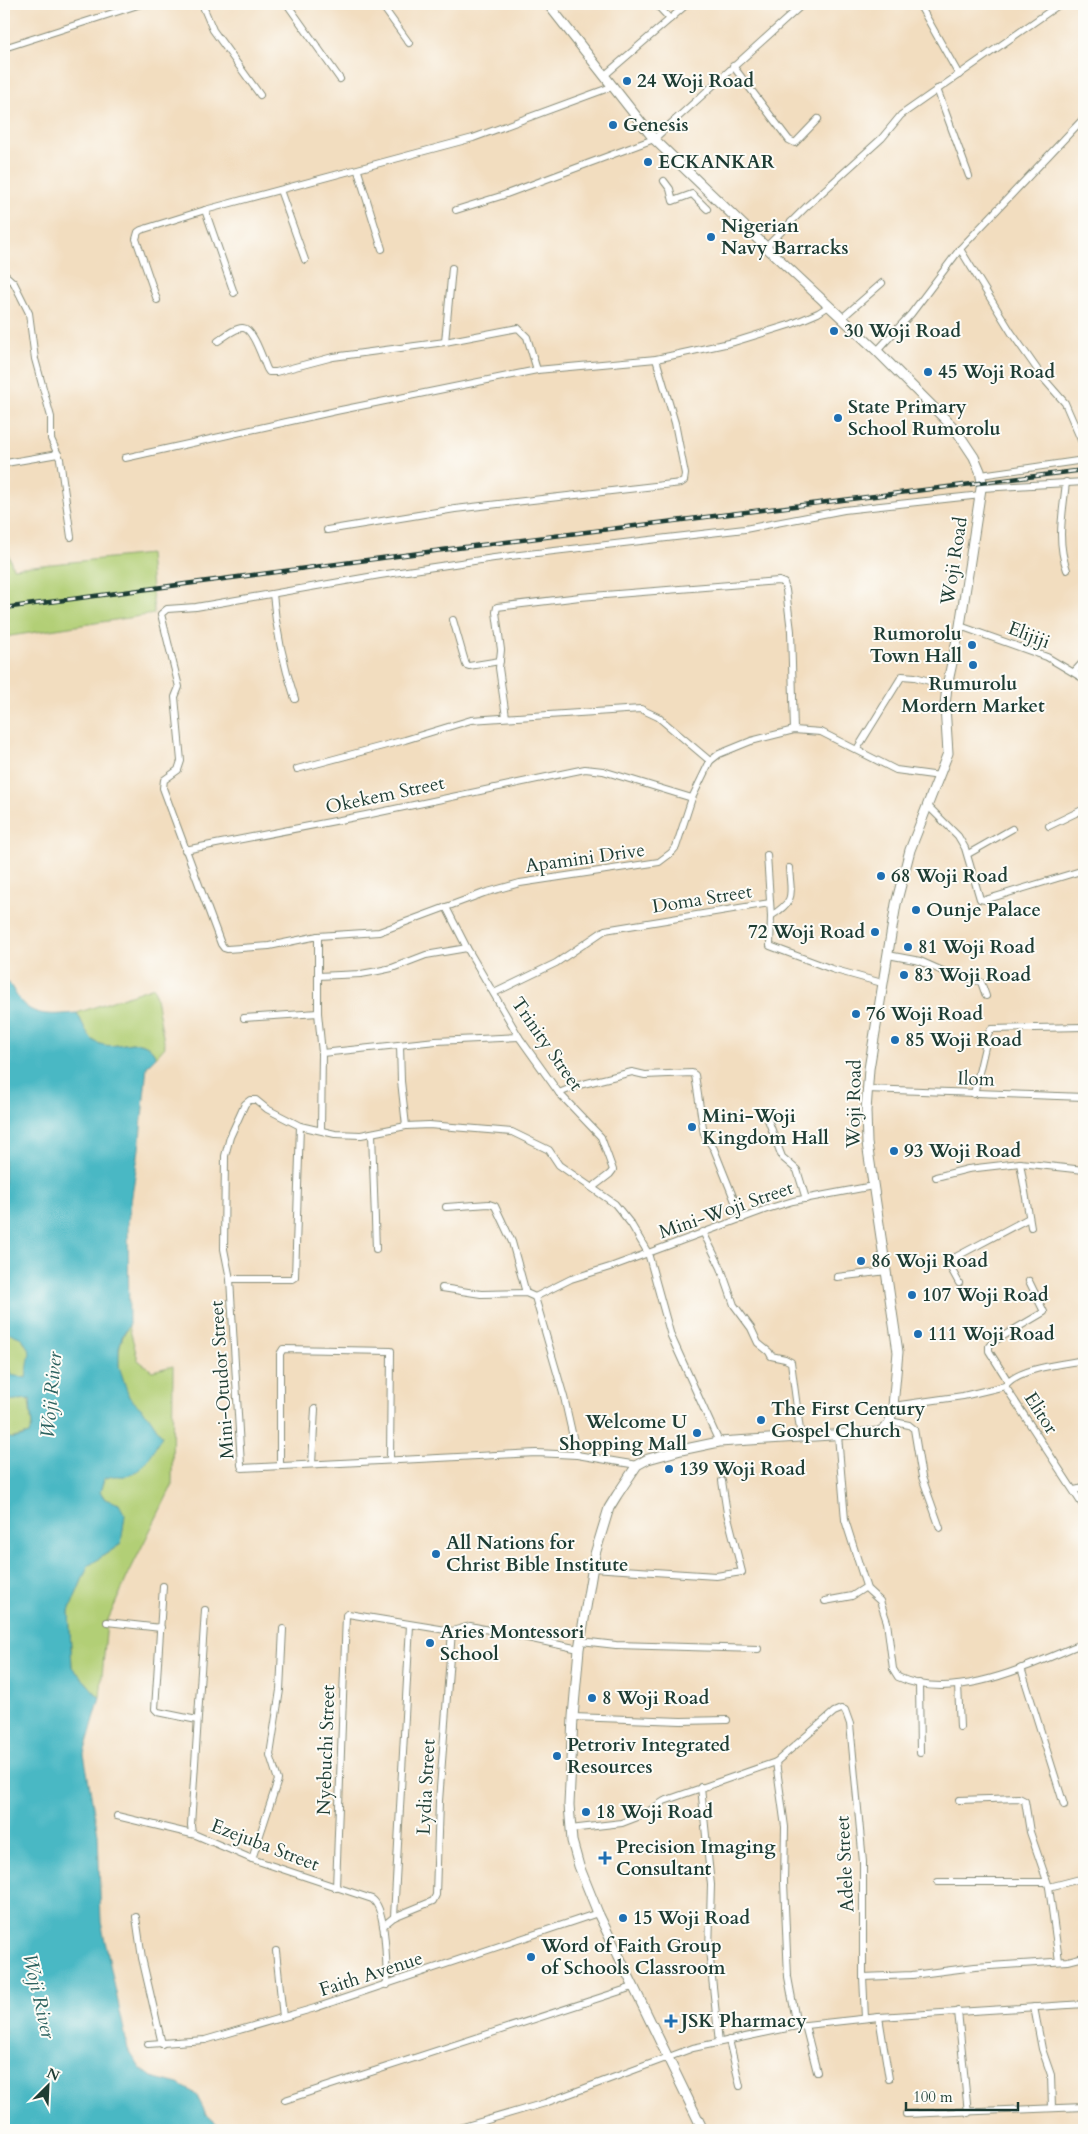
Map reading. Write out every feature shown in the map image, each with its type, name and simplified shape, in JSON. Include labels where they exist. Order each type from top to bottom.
[{"type":"main road","name":"Woji Road","points":[[548,4],[654,139],[877,351],[956,430],[974,457],[982,475],[982,492],[960,626],[947,686],[945,706],[949,750],[906,861],[882,983],[867,1089],[866,1130],[898,1352],[890,1420]]},
{"type":"main road","points":[[701,2130],[598,1914],[576,1858],[570,1829],[569,1792],[573,1717],[580,1645],[592,1568],[609,1508],[637,1465],[648,1459],[719,1442],[879,1432],[886,1429],[890,1420]]},
{"type":"street","points":[[4,48],[141,4]]},
{"type":"street","points":[[202,4],[213,30],[260,95]]},
{"type":"street","points":[[288,4],[340,79]]},
{"type":"street","points":[[381,4],[409,43]]},
{"type":"street","points":[[656,4],[670,19]]},
{"type":"street","points":[[605,75],[687,4]]},
{"type":"street","points":[[456,210],[501,196],[654,139],[803,4]]},
{"type":"street","points":[[919,4],[959,75]]},
{"type":"street","points":[[766,247],[807,206],[882,138],[901,115],[1060,4]]},
{"type":"street","points":[[733,66],[789,140],[795,143],[818,119]]},
{"type":"street","points":[[158,300],[136,239],[138,232],[205,210],[358,171],[473,138],[614,86]]},
{"type":"street","points":[[937,90],[969,176]]},
{"type":"street","points":[[877,351],[911,314],[960,249],[1084,118]]},
{"type":"street","points":[[358,171],[382,249]]},
{"type":"street","points":[[664,181],[670,189],[673,201],[692,194],[707,209]]},
{"type":"street","points":[[280,190],[305,260]]},
{"type":"street","points":[[205,210],[234,293]]},
{"type":"street","points":[[960,249],[1011,332],[1044,379],[1065,403],[1084,447]]},
{"type":"street","points":[[445,342],[452,268]]},
{"type":"street","points":[[4,274],[14,283],[29,313],[35,359],[51,417],[51,439],[58,454],[71,537]]},
{"type":"street","points":[[842,318],[882,283]]},
{"type":"street","points":[[125,458],[336,411],[537,370],[656,359],[734,342],[783,327],[805,319],[829,306]]},
{"type":"street","points":[[218,341],[241,328],[245,328],[252,334],[269,372],[276,372],[333,357],[445,342],[518,328],[527,337],[537,370]]},
{"type":"street","points":[[327,530],[455,509],[681,483],[684,480],[685,474],[675,423],[656,359]]},
{"type":"street","points":[[6,463],[58,454]]},
{"type":"street","points":[[982,475],[1084,460]]},
{"type":"street","points":[[1066,482],[1060,538],[1061,554],[1066,570]]},
{"type":"street","points":[[186,850],[163,788],[164,780],[178,770],[181,761],[175,697],[179,687],[161,614],[167,610],[494,558],[745,529],[844,510],[1066,482],[1084,482]]},
{"type":"street","points":[[506,717],[499,668],[501,650],[496,612],[498,607],[502,605],[779,580],[784,584],[786,590],[791,631],[794,730]]},
{"type":"street","points":[[272,594],[277,637],[283,664],[295,699]]},
{"type":"street","points":[[452,620],[466,664],[469,666],[500,661]]},
{"type":"street","name":"Elijiji","points":[[960,626],[1027,649],[1074,672],[1084,679]]},
{"type":"street","points":[[1074,672],[1084,661]]},
{"type":"street","points":[[857,748],[902,676],[914,677],[947,686]]},
{"type":"street","points":[[297,769],[404,740],[465,721],[641,709],[658,717],[710,761],[719,754],[751,741],[794,730],[822,732],[857,748],[896,770],[940,776]]},
{"type":"street","name":"Apamini Drive","points":[[186,850],[224,948],[269,946],[318,936],[388,930],[484,893],[534,879],[659,862],[676,847],[692,798],[710,761]]},
{"type":"street","name":"Okekem Street","points":[[186,850],[366,815],[585,769],[603,771],[692,798]]},
{"type":"street","points":[[927,805],[958,836],[968,854],[980,899],[985,900],[1084,870]]},
{"type":"street","points":[[1049,826],[1084,809]]},
{"type":"street","points":[[968,854],[1012,829]]},
{"type":"street","points":[[767,854],[770,903]]},
{"type":"street","points":[[771,916],[785,907],[790,901],[788,868]]},
{"type":"street","name":"Doma Street","points":[[494,993],[556,963],[605,930],[770,903],[769,943],[773,949],[882,983]]},
{"type":"street","name":"Trinity Street","points":[[446,907],[467,948],[519,1036],[559,1093],[601,1137],[610,1159],[612,1172],[593,1187]]},
{"type":"street","points":[[318,936],[318,1013],[322,1053],[321,1130]]},
{"type":"street","points":[[318,976],[361,974],[378,971],[392,968],[426,955],[467,948]]},
{"type":"street","points":[[888,955],[920,961],[947,973],[980,982],[986,996]]},
{"type":"street","points":[[244,1018],[318,1013]]},
{"type":"street","points":[[974,1094],[988,1034],[991,1030],[1084,1027]]},
{"type":"street","points":[[322,1053],[519,1036]]},
{"type":"street","points":[[400,1045],[401,1081],[406,1126]]},
{"type":"street","points":[[559,1093],[579,1085],[632,1072],[645,1075],[692,1073],[695,1075],[704,1134],[714,1149],[742,1219]]},
{"type":"street","name":"Ilom","points":[[867,1089],[1084,1097]]},
{"type":"street","name":"Mini-Otudor Street","points":[[637,1465],[577,1455],[536,1453],[246,1469],[241,1465],[230,1279],[224,1249],[225,1156],[230,1137],[245,1104],[250,1100],[256,1100],[266,1109],[300,1126],[335,1134],[372,1133],[406,1126],[429,1124],[512,1132],[549,1150],[559,1165],[615,1204],[623,1213],[648,1253],[671,1336],[719,1442]]},
{"type":"street","points":[[767,1117],[782,1157],[797,1170],[806,1199]]},
{"type":"street","points":[[230,1279],[292,1280],[295,1277],[300,1126]]},
{"type":"street","points":[[372,1133],[376,1249]]},
{"type":"street","points":[[936,1177],[968,1169],[1020,1163],[1084,1170]]},
{"type":"street","points":[[1020,1163],[1031,1227]]},
{"type":"street","name":"Mini-Woji Street","points":[[535,1297],[571,1279],[781,1204],[873,1186]]},
{"type":"street","points":[[446,1207],[489,1204],[495,1206],[512,1242],[526,1292]]},
{"type":"street","points":[[959,1283],[948,1263],[950,1260],[1029,1218]]},
{"type":"street","points":[[704,1232],[721,1268],[734,1305],[751,1328],[758,1343],[771,1356],[791,1362],[801,1438]]},
{"type":"street","points":[[837,1277],[887,1271]]},
{"type":"street","name":"Elitor","points":[[1029,1281],[1044,1312],[992,1342],[989,1346],[989,1351],[1006,1384],[1084,1507]]},
{"type":"street","points":[[442,1288],[481,1294],[526,1292],[535,1297],[564,1397],[577,1455]]},
{"type":"street","points":[[280,1466],[281,1351],[389,1350],[392,1354],[390,1460]]},
{"type":"street","points":[[893,1406],[963,1396],[1006,1384],[1020,1374],[1084,1360]]},
{"type":"street","points":[[312,1464],[315,1409]]},
{"type":"street","points":[[890,1420],[909,1424],[914,1429],[922,1477],[940,1528]]},
{"type":"street","points":[[838,1435],[845,1520],[866,1586],[870,1594],[880,1601],[887,1622],[895,1674],[902,1679],[919,1683],[958,1685],[976,1682],[1021,1668],[1084,1643]]},
{"type":"street","points":[[592,1568],[716,1576],[742,1572],[727,1513],[722,1481]]},
{"type":"street","points":[[1074,1490],[1084,1488]]},
{"type":"street","points":[[163,1586],[162,1628],[155,1711],[197,1720]]},
{"type":"street","points":[[825,1601],[852,1596],[866,1586]]},
{"type":"street","name":"Ezejuba Street","points":[[205,1610],[197,1720],[192,1834],[252,1859],[376,1902],[382,1926],[387,1985]]},
{"type":"street","name":"Nyebuchi Street","points":[[336,1888],[345,1618],[348,1614],[410,1625]]},
{"type":"street","points":[[107,1622],[162,1628]]},
{"type":"street","points":[[394,1917],[410,1625],[452,1631],[470,1626],[580,1645],[758,1649]]},
{"type":"street","points":[[252,1859],[278,1780],[270,1754],[280,1690],[283,1629]]},
{"type":"street","name":"Lydia Street","points":[[382,1926],[394,1917],[433,1901],[436,1895],[439,1801],[452,1631]]},
{"type":"street","points":[[1021,1668],[1064,1805]]},
{"type":"street","points":[[919,1683],[920,1753]]},
{"type":"street","points":[[958,1685],[960,1727]]},
{"type":"street","name":"Adele Street","points":[[776,1762],[834,1712],[841,1709],[845,1710],[850,1724],[864,1862],[863,1977],[865,2018]]},
{"type":"street","points":[[573,1717],[681,1721],[727,1720]]},
{"type":"street","points":[[570,1829],[630,1820],[644,1815],[664,1801],[776,1762],[785,1827],[784,1882],[788,1977],[797,2026]]},
{"type":"street","points":[[701,1787],[711,1885],[709,1950],[718,2042]]},
{"type":"street","points":[[959,1800],[1019,1798],[1025,1801],[1030,1832],[1047,1885],[1059,1961]]},
{"type":"street","points":[[117,1816],[192,1834]]},
{"type":"street","points":[[938,1882],[1047,1885],[1084,1878]]},
{"type":"street","name":"Faith Avenue","points":[[148,2044],[205,2040],[283,2018],[598,1914]]},
{"type":"street","points":[[136,1918],[142,1958],[162,2044]]},
{"type":"street","points":[[276,1951],[283,2018]]},
{"type":"street","points":[[863,1977],[912,1975],[1084,1957]]},
{"type":"street","points":[[285,2100],[633,1987]]},
{"type":"street","points":[[453,2130],[545,2103],[693,2048],[797,2026],[865,2018],[1084,2004]]},
{"type":"street","points":[[1034,2007],[1042,2049],[1051,2076],[1052,2108]]},
{"type":"street","points":[[958,2012],[968,2112]]},
{"type":"street","points":[[879,2017],[889,2079]]},
{"type":"street","points":[[805,2025],[817,2072]]},
{"type":"street","points":[[729,2040],[740,2086]]},
{"type":"street","points":[[906,2114],[1084,2107]]},
{"type":"green space","points":[[4,542],[13,568],[149,554],[154,614],[4,637]]},
{"type":"green space","points":[[154,987],[165,1047],[156,1057],[150,1048],[144,1044],[110,1046],[93,1040],[77,1013]]},
{"type":"green space","points":[[129,1326],[138,1360],[152,1371],[173,1366],[172,1486],[107,1622],[100,1698],[72,1667],[69,1611],[88,1566],[121,1544],[119,1504],[105,1499],[100,1491],[104,1479],[116,1474],[127,1476],[148,1415],[130,1398],[121,1378],[119,1351],[124,1334]]},
{"type":"green space","points":[[4,1329],[22,1338],[31,1352],[26,1378],[32,1426],[29,1434],[9,1439],[4,1436]]},
{"type":"water","name":"Woji River","points":[[4,981],[8,982],[19,999],[31,1010],[46,1014],[77,1013],[93,1040],[110,1046],[144,1044],[150,1048],[156,1057],[147,1066],[139,1149],[128,1222],[129,1326],[123,1334],[119,1348],[119,1366],[129,1397],[148,1415],[162,1436],[148,1460],[138,1470],[126,1476],[114,1476],[104,1479],[100,1492],[105,1499],[119,1504],[125,1515],[121,1544],[88,1566],[69,1611],[72,1667],[100,1698],[84,1754],[98,1834],[101,1922],[128,2049],[140,2068],[152,2077],[179,2084],[196,2094],[206,2114],[224,2130],[4,2130],[4,1436],[13,1438],[29,1434],[32,1426],[30,1399],[4,1401]],"holes":[[[5,1331],[22,1338],[30,1352],[26,1378],[11,1375],[6,1359]]]},
{"type":"railway","points":[[4,608],[465,547],[1084,470]]},
{"type":"place","name":"24 Woji Road","points":[[627,81]]},
{"type":"place","name":"Genesis","points":[[613,125]]},
{"type":"place","name":"ECKANKAR","points":[[648,162]]},
{"type":"place","name":"Nigerian Navy Barracks","points":[[711,237]]},
{"type":"place","name":"30 Woji Road","points":[[834,331]]},
{"type":"place","name":"45 Woji Road","points":[[928,372]]},
{"type":"place","name":"State Primary School Rumorolu","points":[[838,418]]},
{"type":"place","name":"Rumorolu Town Hall","points":[[972,645]]},
{"type":"place","name":"Rumurolu Mordern Market","points":[[973,665]]},
{"type":"place","name":"68 Woji Road","points":[[881,876]]},
{"type":"place","name":"Ounje Palace","points":[[916,910]]},
{"type":"place","name":"72 Woji Road","points":[[875,932]]},
{"type":"place","name":"81 Woji Road","points":[[908,947]]},
{"type":"place","name":"83 Woji Road","points":[[904,975]]},
{"type":"place","name":"76 Woji Road","points":[[856,1014]]},
{"type":"place","name":"85 Woji Road","points":[[895,1040]]},
{"type":"place","name":"Mini-Woji Kingdom Hall","points":[[692,1127]]},
{"type":"place","name":"93 Woji Road","points":[[894,1151]]},
{"type":"place","name":"86 Woji Road","points":[[861,1261]]},
{"type":"place","name":"107 Woji Road","points":[[912,1295]]},
{"type":"place","name":"111 Woji Road","points":[[918,1334]]},
{"type":"place","name":"The First Century Gospel Church","points":[[761,1420]]},
{"type":"place","name":"Welcome U Shopping Mall","points":[[697,1433]]},
{"type":"place","name":"139 Woji Road","points":[[669,1469]]},
{"type":"place","name":"All Nations for Christ Bible Institute","points":[[436,1554]]},
{"type":"place","name":"Aries Montessori School","points":[[430,1643]]},
{"type":"place","name":"8 Woji Road","points":[[592,1698]]},
{"type":"place","name":"Petroriv Integrated Resources","points":[[557,1756]]},
{"type":"place","name":"18 Woji Road","points":[[586,1812]]},
{"type":"place","name":"Precision Imaging Consultant","points":[[605,1858]]},
{"type":"place","name":"15 Woji Road","points":[[623,1918]]},
{"type":"place","name":"Word of Faith Group of Schools Classroom","points":[[531,1957]]},
{"type":"place","name":"JSK Pharmacy","points":[[671,2021]]}]
